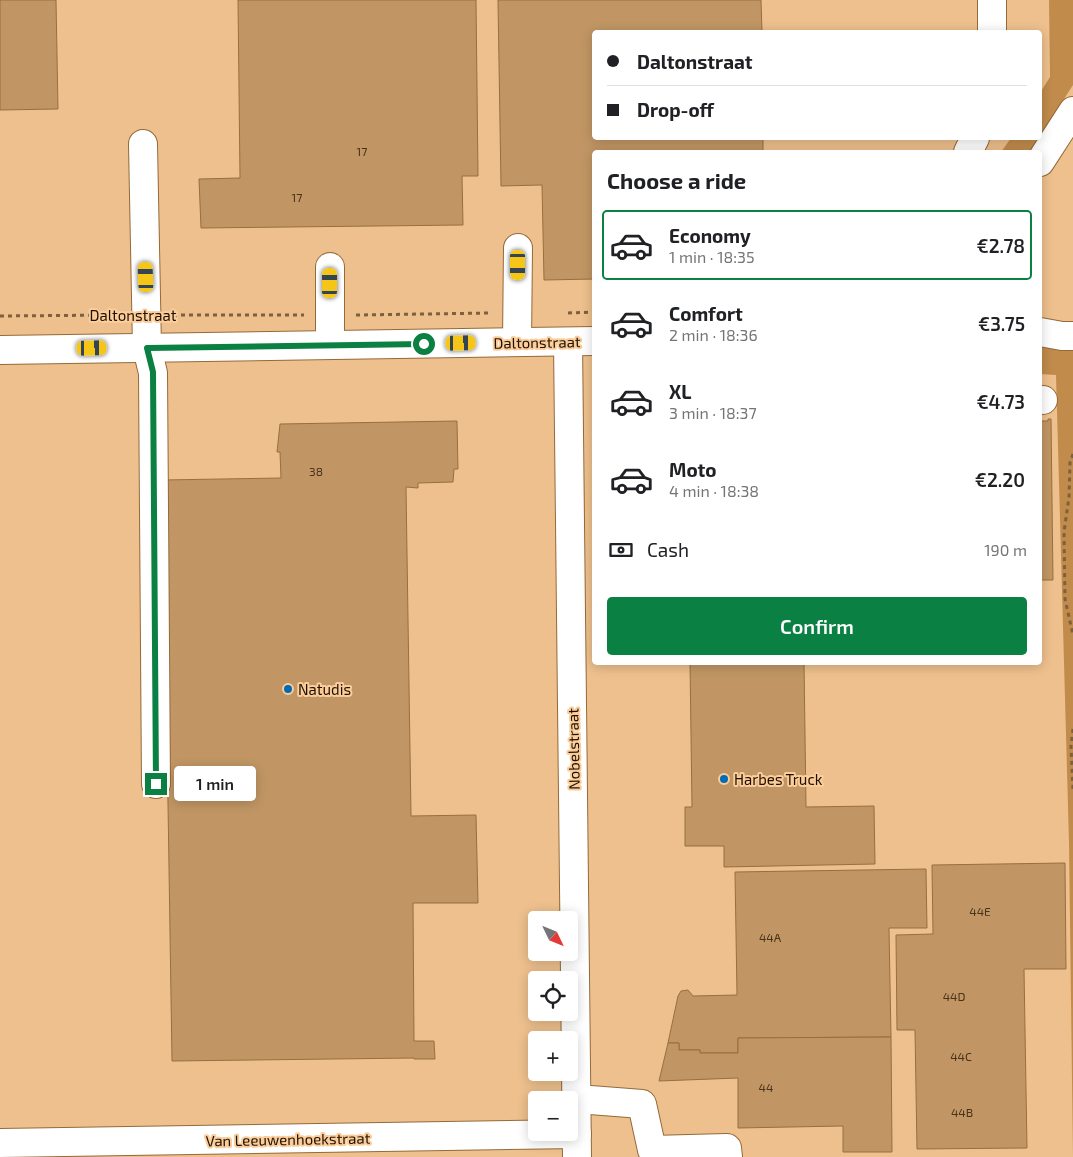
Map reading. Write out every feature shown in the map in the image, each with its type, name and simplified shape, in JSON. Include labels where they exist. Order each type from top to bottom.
[{"type":"street","points":[[992,0],[992,30]]},
{"type":"street","points":[[1042,159],[1073,111]]},
{"type":"street","points":[[143,144],[147,315],[150,360],[156,784]]},
{"type":"street","points":[[517,342],[518,248]]},
{"type":"street","points":[[330,267],[330,345]]},
{"type":"street","points":[[1042,332],[1073,336]]},
{"type":"street","name":"Daltonstraat","points":[[0,350],[150,360],[330,345],[582,342]]},
{"type":"street","name":"Nobelstraat","points":[[577,1091],[582,342]]},
{"type":"street","points":[[578,1099],[642,1104],[652,1150],[727,1148],[728,1157]]},
{"type":"street","name":"Van Leeuwenhoekstraat","points":[[0,1143],[577,1146]]},
{"type":"path","name":"Daltonstraat","points":[[565,313],[592,312]]},
{"type":"path","name":"Daltonstraat","points":[[0,316],[518,313]]},
{"type":"path","points":[[1073,454],[1070,463],[1069,497],[1064,532],[1064,571],[1066,606],[1073,635]]},
{"type":"path","points":[[1073,729],[1071,746],[1073,788]]},
{"type":"shaded area","points":[[1049,0],[1073,0],[1073,85],[1042,133],[1042,90],[1050,77]]},
{"type":"shaded area","points":[[1010,140],[1038,140],[1030,150],[1002,150]]},
{"type":"shaded area","points":[[1042,345],[1073,348],[1073,1157],[1069,842],[1056,375],[1042,374]]},
{"type":"building","points":[[0,0],[56,0],[58,109],[0,110]]},
{"type":"building","points":[[238,0],[476,0],[478,176],[462,176],[463,225],[201,228],[199,179],[240,178]]},
{"type":"building","points":[[498,0],[761,0],[762,30],[592,30],[592,140],[763,140],[763,150],[592,150],[592,279],[544,280],[542,185],[501,186]]},
{"type":"building","points":[[1048,419],[1051,419],[1053,580],[1042,580],[1042,421],[1048,421]]},
{"type":"building","name":"Natudis","points":[[457,421],[458,469],[454,469],[453,482],[418,483],[418,488],[406,487],[411,816],[476,815],[478,903],[413,903],[414,1041],[434,1041],[435,1059],[172,1061],[163,480],[281,478],[280,452],[277,452],[280,424]]},
{"type":"building","points":[[690,665],[804,665],[806,807],[874,806],[875,864],[724,867],[724,846],[685,846],[685,807],[692,807]]},
{"type":"building","points":[[1065,863],[1066,969],[1024,969],[1027,1148],[917,1149],[915,1030],[897,1030],[896,935],[933,934],[932,865]]},
{"type":"building","points":[[926,869],[927,928],[889,928],[891,1037],[738,1038],[738,1053],[700,1053],[700,1050],[679,1050],[679,1043],[668,1043],[678,996],[681,991],[688,990],[693,996],[737,995],[735,872]]},
{"type":"building","points":[[891,1037],[892,1152],[843,1152],[843,1126],[738,1128],[738,1078],[659,1081],[668,1043],[679,1043],[679,1050],[700,1050],[700,1053],[738,1053],[738,1038]]},
{"type":"place","name":"Natudis","points":[[288,689]]},
{"type":"place","name":"Harbes Truck","points":[[724,779]]},
{"type":"route","points":[[156,784],[153,372],[147,348],[424,344]]}]
